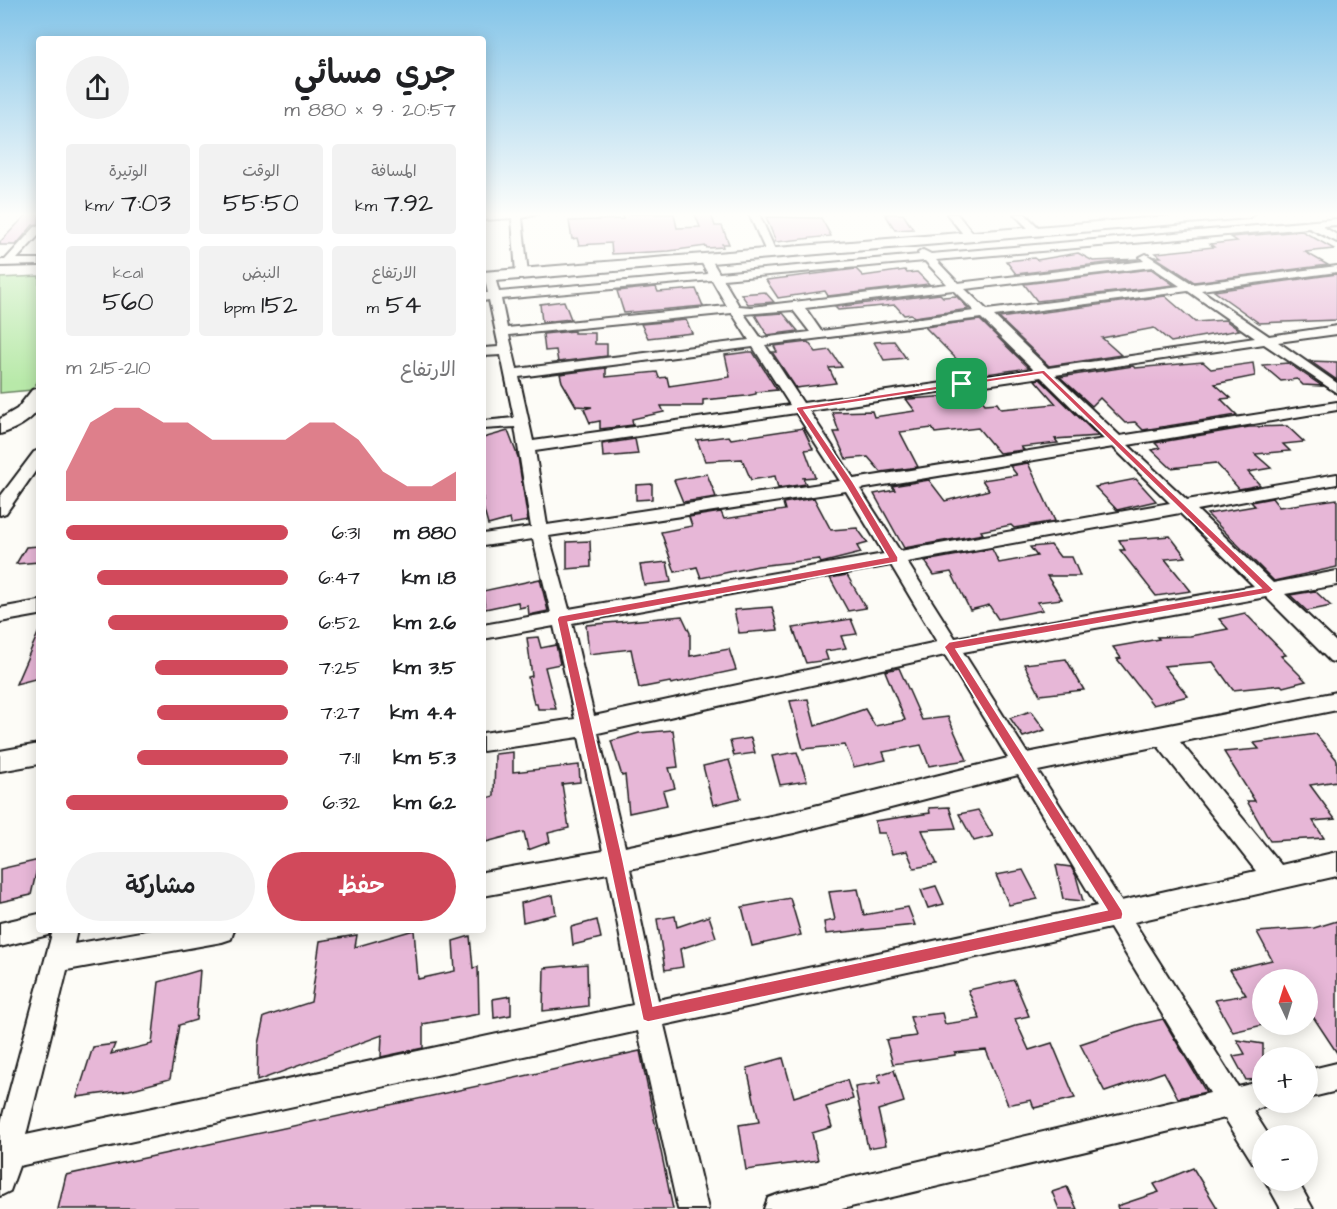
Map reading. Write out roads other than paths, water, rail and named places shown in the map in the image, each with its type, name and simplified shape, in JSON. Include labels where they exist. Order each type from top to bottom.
[{"type":"street","points":[[487,287],[522,274],[635,270]]},
{"type":"street","points":[[487,287],[682,270]]},
{"type":"street","points":[[712,270],[799,409],[850,484],[894,559],[1117,914],[1252,1136]]},
{"type":"street","points":[[940,270],[1337,655]]},
{"type":"street","points":[[486,351],[504,342],[735,309],[751,311],[1084,270]]},
{"type":"street","points":[[1165,270],[1337,388]]},
{"type":"street","points":[[511,374],[1326,270]]},
{"type":"street","points":[[487,287],[504,342],[526,447],[540,532],[617,860],[648,1015],[693,1209]]},
{"type":"street","points":[[796,305],[818,335]]},
{"type":"street","points":[[526,447],[1337,330]]},
{"type":"street","points":[[0,428],[24,413],[36,397]]},
{"type":"street","points":[[486,540],[720,506],[1337,406]]},
{"type":"street","points":[[486,425],[521,422]]},
{"type":"street","points":[[0,509],[36,459]]},
{"type":"street","points":[[486,632],[1337,478]]},
{"type":"street","points":[[486,742],[585,727],[949,647],[1337,578]]},
{"type":"street","points":[[0,615],[36,609]]},
{"type":"street","points":[[486,883],[617,860],[794,822],[1023,765],[1337,701]]},
{"type":"street","points":[[1162,735],[1276,879]]},
{"type":"street","points":[[0,761],[36,755]]},
{"type":"street","points":[[6,1154],[1117,914],[1337,864]]},
{"type":"street","points":[[0,935],[36,927]]},
{"type":"street","points":[[0,1182],[64,933]]},
{"type":"street","points":[[57,959],[205,933]]},
{"type":"street","points":[[1318,1082],[1337,1077]]},
{"type":"street","points":[[778,1209],[1252,1098]]},
{"type":"street","points":[[1287,1191],[1298,1209]]}]
